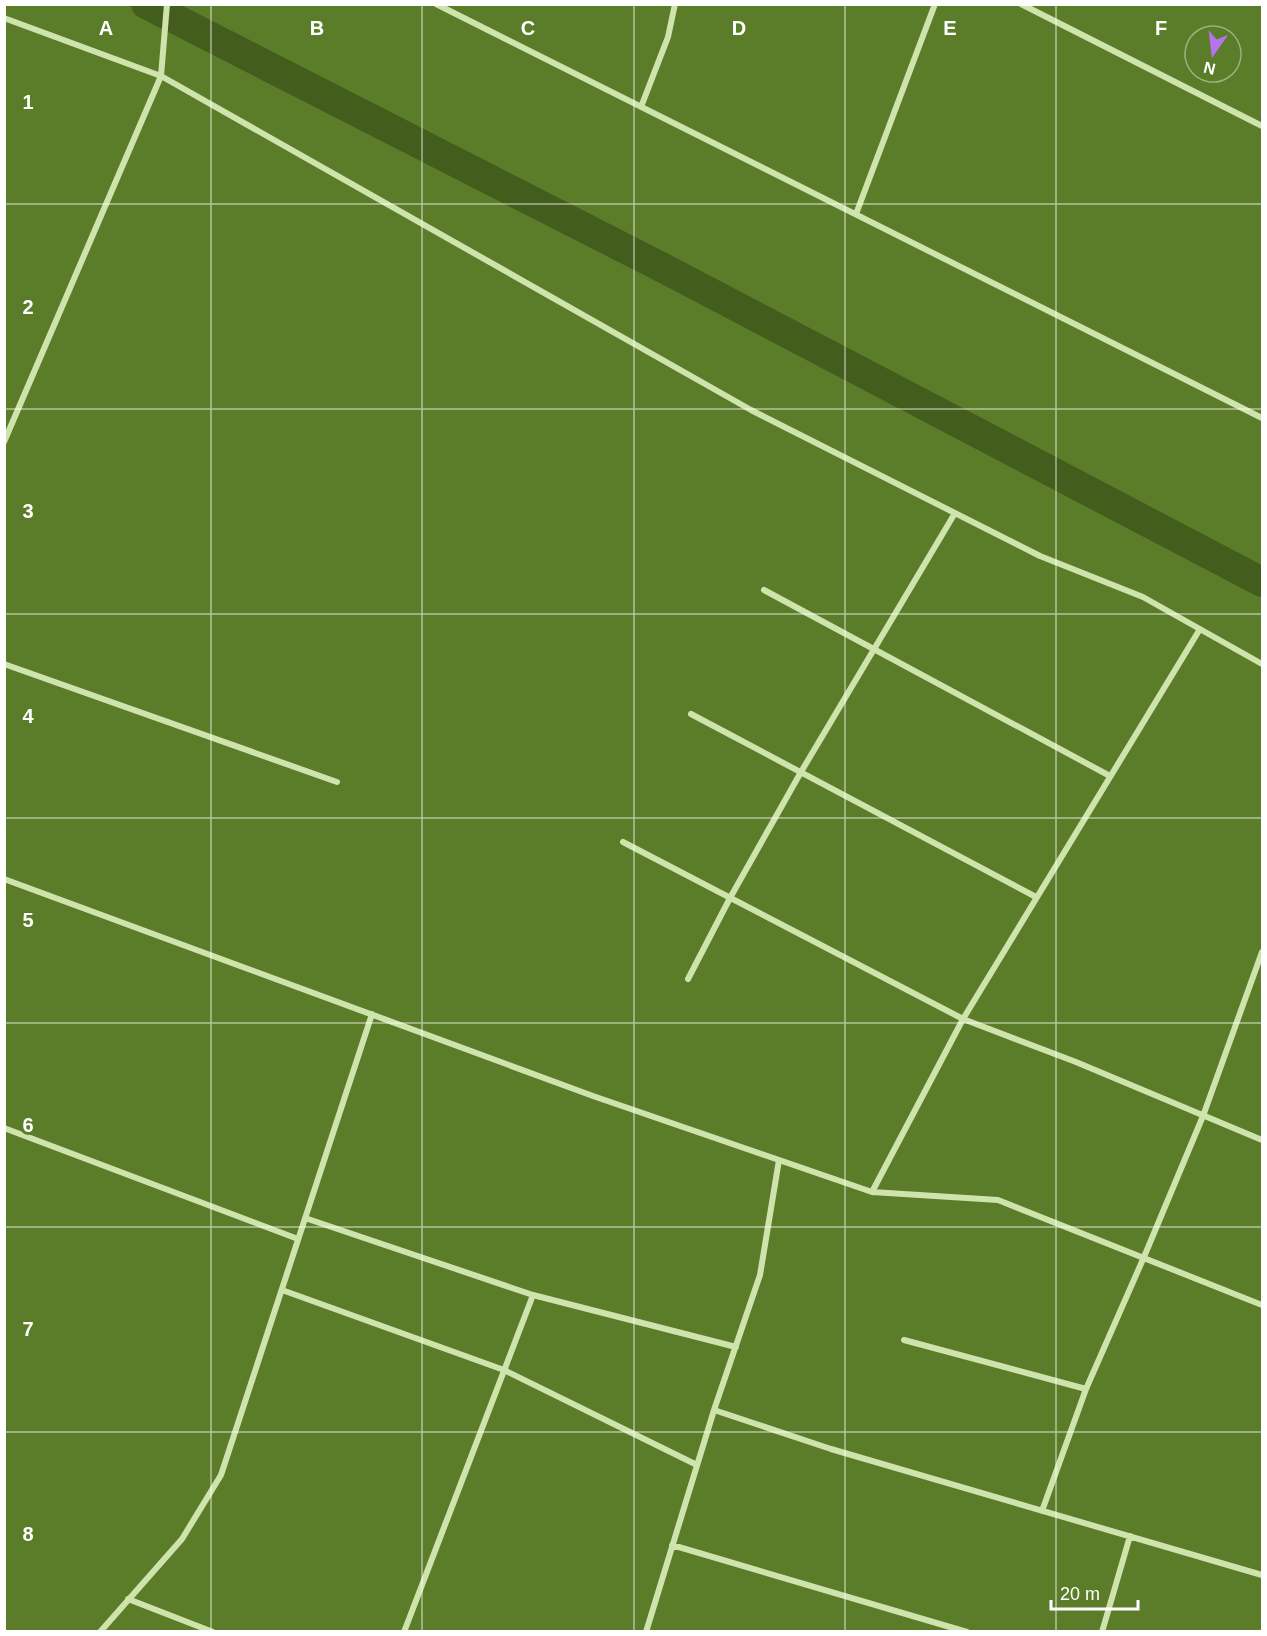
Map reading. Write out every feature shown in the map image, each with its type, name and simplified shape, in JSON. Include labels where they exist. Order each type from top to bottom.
[{"type":"street","points":[[4,442],[161,76],[167,4]]},
{"type":"street","points":[[436,4],[1263,418]]},
{"type":"street","points":[[641,107],[668,37],[675,4]]},
{"type":"street","points":[[856,214],[935,4]]},
{"type":"street","points":[[1021,4],[1263,126]]},
{"type":"street","points":[[4,18],[161,76],[751,410],[1040,556],[1143,597],[1263,664]]},
{"type":"street","points":[[688,979],[730,898],[801,772],[955,513]]},
{"type":"street","points":[[764,590],[1110,777]]},
{"type":"street","points":[[872,1192],[963,1019],[1200,629]]},
{"type":"street","points":[[4,664],[337,782]]},
{"type":"street","points":[[691,714],[1036,897]]},
{"type":"street","points":[[622,842],[963,1019],[1076,1062],[1263,1140]]},
{"type":"street","points":[[4,879],[593,1096],[872,1192],[998,1200],[1263,1305]]},
{"type":"street","points":[[1042,1512],[1086,1389],[1203,1116],[1263,952]]},
{"type":"street","points":[[100,1632],[182,1539],[221,1475],[372,1014]]},
{"type":"street","points":[[4,1128],[298,1239]]},
{"type":"street","points":[[646,1632],[714,1410],[760,1275],[779,1160]]},
{"type":"street","points":[[305,1218],[533,1295],[736,1347]]},
{"type":"street","points":[[282,1290],[504,1370],[697,1465]]},
{"type":"street","points":[[404,1632],[533,1295]]},
{"type":"street","points":[[904,1340],[1086,1389]]},
{"type":"street","points":[[714,1410],[831,1449],[1263,1575]]},
{"type":"street","points":[[1102,1632],[1130,1536]]},
{"type":"street","points":[[672,1545],[967,1632]]},
{"type":"street","points":[[128,1599],[213,1632]]},
{"type":"waterway","points":[[146,4],[667,270],[1262,582]]}]
